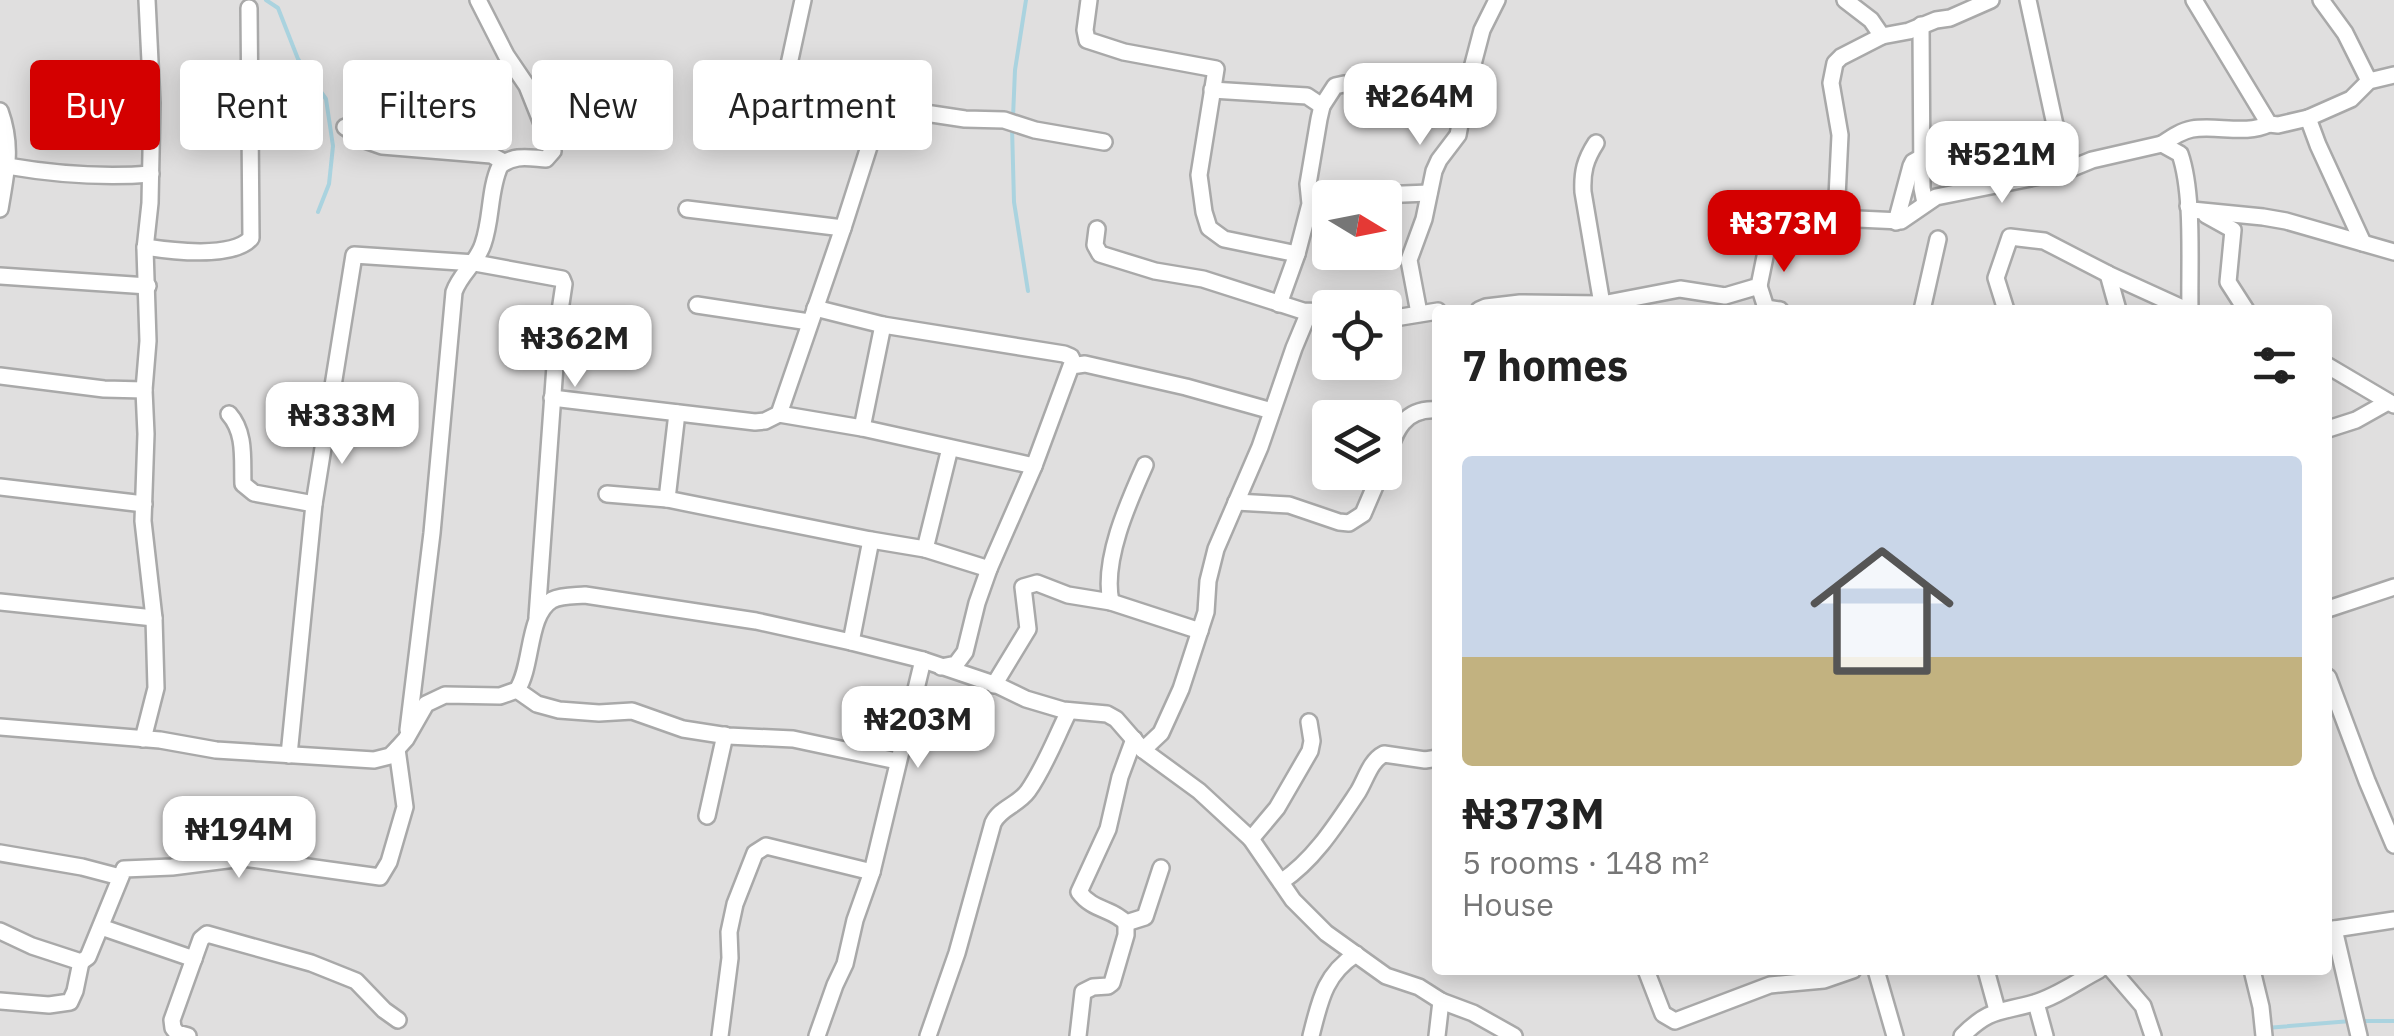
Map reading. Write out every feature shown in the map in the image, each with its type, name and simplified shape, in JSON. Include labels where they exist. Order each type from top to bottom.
[{"type":"street","points":[[144,739],[156,688],[154,618],[143,521],[148,340],[145,247],[152,103],[148,0]]},
{"type":"street","points":[[0,1002],[70,1002],[82,962],[88,957],[124,869],[243,858],[380,878],[389,862],[405,807],[402,744],[419,700],[452,304],[457,284],[474,263],[487,232],[496,173],[504,162],[520,157],[546,159],[553,148],[527,86],[478,0]]},
{"type":"street","points":[[790,60],[804,0]]},
{"type":"street","points":[[1089,0],[1087,40],[1124,52],[1216,69],[1199,176],[1209,228],[1224,239],[1297,254]]},
{"type":"street","points":[[1419,313],[1409,260],[1439,160],[1458,136],[1482,30],[1497,0]]},
{"type":"street","points":[[1844,0],[1871,20],[1882,36]]},
{"type":"street","points":[[2028,0],[2065,171]]},
{"type":"street","points":[[2194,0],[2269,124]]},
{"type":"street","points":[[2321,0],[2345,34],[2369,81]]},
{"type":"street","points":[[1836,218],[1840,135],[1832,96],[1834,63],[1882,36],[1950,18],[1986,1]]},
{"type":"street","points":[[145,247],[184,252],[231,250],[251,238],[249,8]]},
{"type":"street","points":[[1922,25],[1924,203]]},
{"type":"street","points":[[1765,305],[1759,286],[1767,243],[1773,231],[1802,220],[1896,222],[1936,196],[2065,171],[2092,160],[2162,144],[2181,132],[2278,126],[2308,118],[2350,99],[2369,81],[2394,75]]},
{"type":"street","points":[[1279,304],[1310,204],[1308,184],[1322,106],[1335,86],[1358,88]]},
{"type":"street","points":[[1212,90],[1306,96],[1322,106]]},
{"type":"street","points":[[0,111],[8,141],[0,209]]},
{"type":"street","points":[[932,114],[1004,120],[1035,130],[1104,142]]},
{"type":"street","points":[[2308,118],[2363,243]]},
{"type":"street","points":[[1596,143],[1582,174],[1602,304]]},
{"type":"street","points":[[2162,144],[2180,154],[2194,208],[2188,305]]},
{"type":"street","points":[[430,150],[491,155],[504,162]]},
{"type":"street","points":[[778,414],[868,150]]},
{"type":"street","points":[[1896,222],[1911,166],[1922,157]]},
{"type":"street","points":[[6,166],[74,174],[151,174]]},
{"type":"street","points":[[1402,195],[1429,194]]},
{"type":"street","points":[[2194,208],[2286,221],[2394,252]]},
{"type":"street","points":[[2194,208],[2233,230],[2228,282],[2243,305]]},
{"type":"street","points":[[687,209],[843,228]]},
{"type":"street","points":[[1078,1036],[1082,992],[1112,983],[1126,935],[1126,923],[1120,916],[1100,910],[1079,892],[1108,829],[1120,777],[1138,744],[1161,733],[1172,712],[1206,612],[1212,564],[1309,312],[1203,279],[1155,271],[1100,254],[1095,245],[1097,229]]},
{"type":"street","points":[[2004,305],[1996,278],[2010,237],[2044,241],[2177,305]]},
{"type":"street","points":[[1923,305],[1938,239]]},
{"type":"street","points":[[288,754],[314,504],[354,255],[474,263],[562,279],[564,284],[536,621],[526,669],[516,690],[500,696],[419,700]]},
{"type":"street","points":[[2108,274],[2117,305]]},
{"type":"street","points":[[0,276],[148,286]]},
{"type":"street","points":[[1497,305],[1602,304],[1668,290],[1692,290],[1726,303],[1759,286]]},
{"type":"street","points":[[697,305],[883,325],[1064,354],[1074,364]]},
{"type":"street","points":[[1402,318],[1432,312]]},
{"type":"street","points":[[862,428],[883,325]]},
{"type":"street","points":[[941,667],[956,664],[965,652],[989,569],[1074,364],[1186,387],[1272,411]]},
{"type":"street","points":[[2332,368],[2391,403]]},
{"type":"street","points":[[0,376],[104,390],[144,390]]},
{"type":"street","points":[[552,398],[755,422],[778,414],[862,428],[1034,466]]},
{"type":"street","points":[[2332,428],[2391,403]]},
{"type":"street","points":[[1402,424],[1419,410],[1432,410]]},
{"type":"street","points":[[666,499],[677,413]]},
{"type":"street","points":[[229,414],[241,435],[242,484],[254,493],[314,504]]},
{"type":"street","points":[[926,549],[950,448]]},
{"type":"street","points":[[1111,602],[1107,583],[1120,524],[1145,465]]},
{"type":"street","points":[[0,487],[144,504]]},
{"type":"street","points":[[1236,502],[1289,505],[1349,522],[1363,514],[1373,490]]},
{"type":"street","points":[[607,494],[666,499],[926,549],[989,569]]},
{"type":"street","points":[[850,642],[871,540]]},
{"type":"street","points":[[994,685],[1028,629],[1022,587],[1037,583],[1200,631]]},
{"type":"street","points":[[2332,607],[2394,588]]},
{"type":"street","points":[[536,621],[550,601],[585,595],[756,621],[922,660],[1070,711],[1108,714],[1251,839],[1293,900],[1326,934],[1386,976],[1418,987],[1514,1036]]},
{"type":"street","points":[[0,602],[154,618]]},
{"type":"street","points":[[817,1036],[845,964],[872,872],[922,660]]},
{"type":"street","points":[[2332,687],[2388,816],[2394,845]]},
{"type":"street","points":[[516,690],[538,704],[559,710],[632,711],[670,726],[725,735],[792,739],[897,761]]},
{"type":"street","points":[[928,1036],[957,953],[994,823],[998,814],[1021,800],[1032,786],[1070,711]]},
{"type":"street","points":[[2332,722],[2345,720]]},
{"type":"street","points":[[1251,839],[1277,808],[1310,751],[1309,722]]},
{"type":"street","points":[[0,728],[160,740],[216,750],[374,760],[390,756],[402,744]]},
{"type":"street","points":[[707,816],[725,735]]},
{"type":"street","points":[[1281,882],[1312,855],[1360,789],[1377,757],[1384,754],[1432,759]]},
{"type":"street","points":[[720,1036],[730,958],[729,932],[754,854],[766,846],[872,872]]},
{"type":"street","points":[[0,853],[120,877]]},
{"type":"street","points":[[1126,923],[1146,917],[1161,868]]},
{"type":"street","points":[[2332,930],[2394,920]]},
{"type":"street","points":[[100,927],[194,958]]},
{"type":"street","points":[[0,931],[82,962]]},
{"type":"street","points":[[188,1036],[172,1028],[172,1020],[203,936],[212,934],[311,963],[356,981],[398,1020]]},
{"type":"street","points":[[2332,934],[2359,1036]]},
{"type":"street","points":[[1311,1036],[1327,984],[1342,963],[1356,954]]},
{"type":"street","points":[[1648,975],[1662,1014],[1675,1021],[1762,988],[1838,975]]},
{"type":"street","points":[[1759,975],[1762,988]]},
{"type":"street","points":[[1877,975],[1895,1036]]},
{"type":"street","points":[[1987,975],[1997,1010]]},
{"type":"street","points":[[1962,1036],[1997,1010],[2036,1003],[2089,975]]},
{"type":"street","points":[[2116,975],[2144,1006],[2154,1036]]},
{"type":"street","points":[[2253,975],[2262,1007],[2264,1036]]},
{"type":"street","points":[[1437,1036],[1441,1002]]},
{"type":"street","points":[[2036,1003],[2045,1036]]},
{"type":"shaded area","points":[[0,0],[2394,0],[2394,1036],[0,1036]]},
{"type":"waterway","points":[[266,0],[278,8],[298,59],[326,99],[333,146],[329,184],[318,212]]},
{"type":"waterway","points":[[1013,117],[1015,70],[1026,0]]},
{"type":"waterway","points":[[1012,127],[1014,202],[1028,291]]},
{"type":"waterway","points":[[2266,1028],[2351,1021]]},
{"type":"waterway","points":[[2361,1021],[2394,1021]]}]
